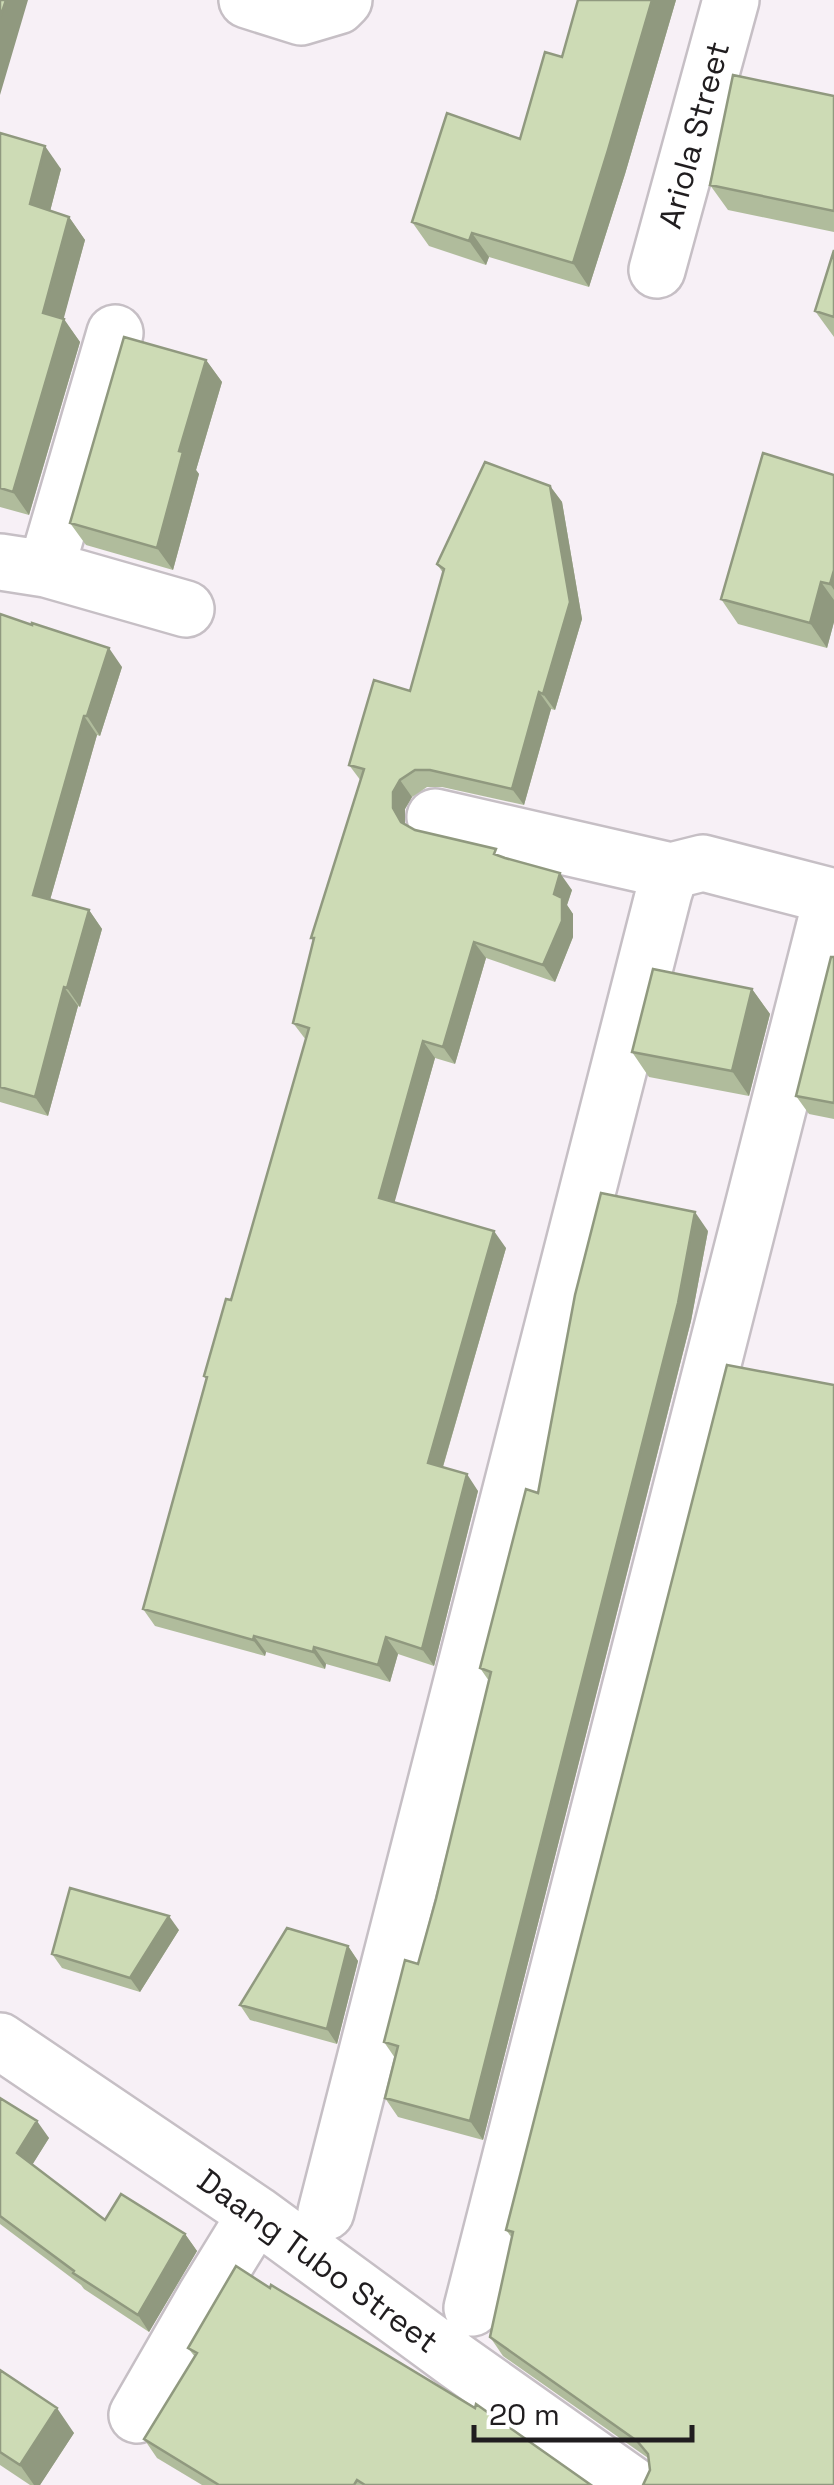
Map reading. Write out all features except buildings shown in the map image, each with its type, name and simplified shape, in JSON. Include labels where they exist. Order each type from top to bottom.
[{"type":"street","points":[[247,0],[301,17],[338,6],[344,0]]},
{"type":"street","name":"Ariola Street","points":[[658,270],[732,0]]},
{"type":"street","points":[[115,333],[23,566],[186,609]]},
{"type":"street","points":[[435,818],[672,871],[703,864],[833,897],[472,2308]]},
{"type":"street","points":[[326,2212],[672,871]]},
{"type":"street","name":"Daang Tubo Street","points":[[0,2041],[256,2214],[632,2485]]},
{"type":"street","points":[[137,2415],[256,2214]]}]
